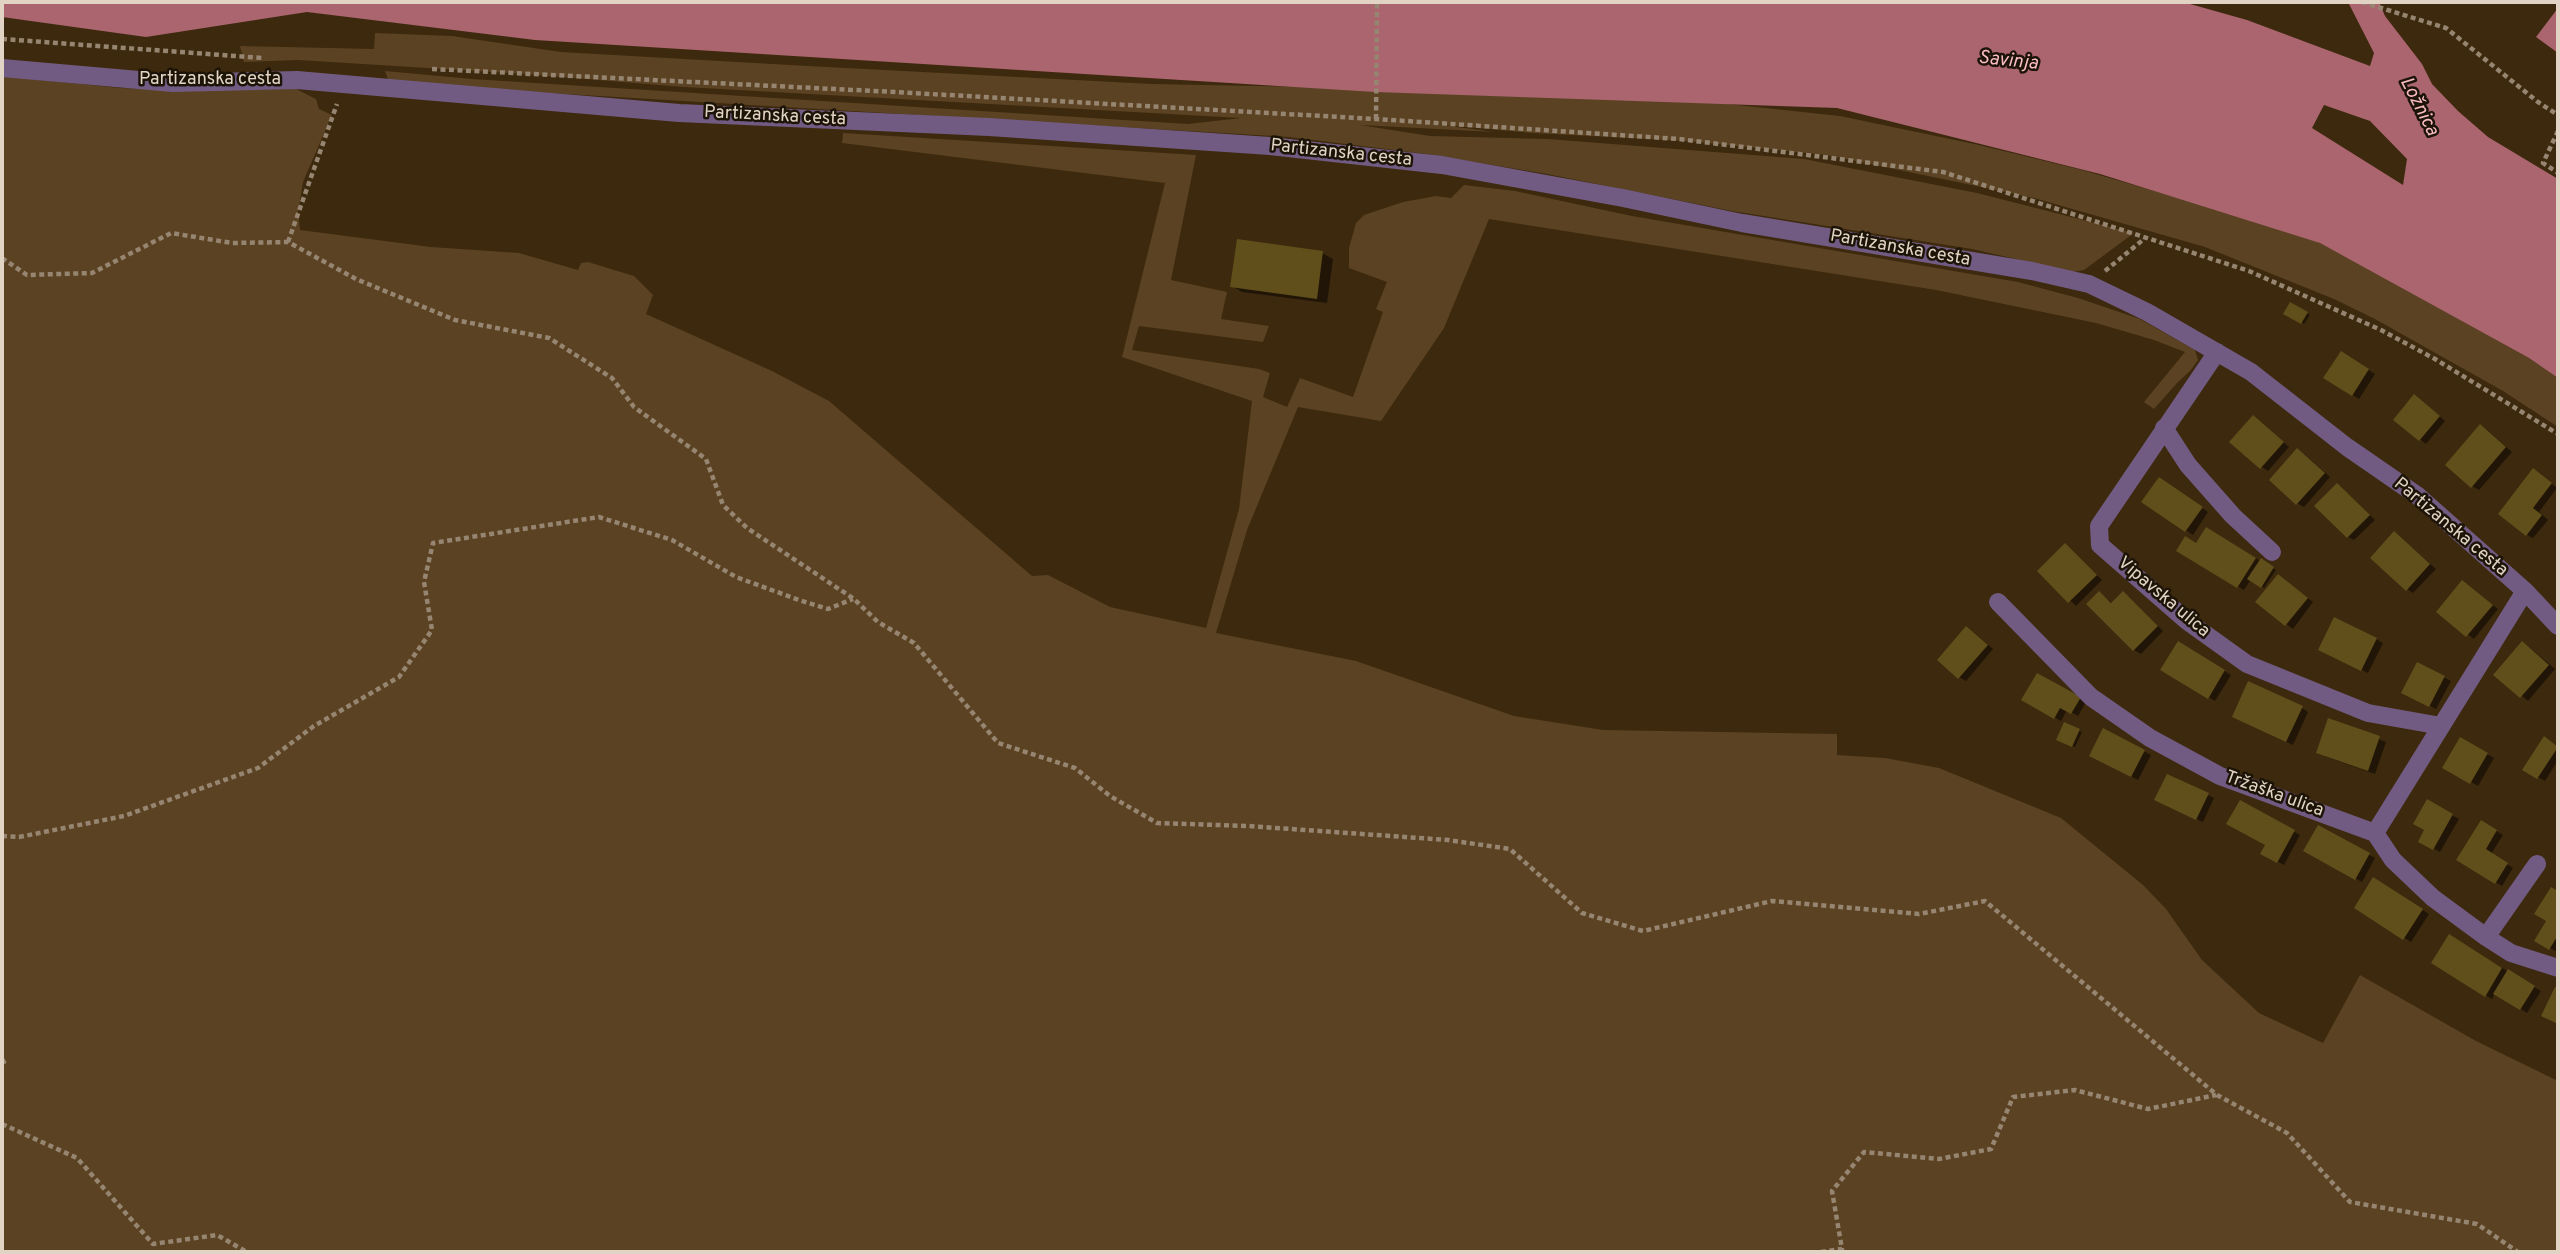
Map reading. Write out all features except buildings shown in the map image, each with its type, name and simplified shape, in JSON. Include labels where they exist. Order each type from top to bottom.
[{"type":"street","name":"Partizanska cesta","points":[[2,68],[173,83],[297,79],[679,113],[989,127],[1270,145],[1442,165],[1742,223],[2032,271],[2089,284],[2147,312],[2251,372],[2347,447],[2418,496],[2525,591],[2558,626]]},
{"type":"street","name":"Vipavska ulica","points":[[2217,352],[2099,526],[2100,545],[2187,621],[2247,664],[2368,713],[2441,726]]},
{"type":"street","points":[[2164,428],[2188,466],[2233,516],[2273,552]]},
{"type":"street","points":[[2525,591],[2375,833],[2393,860],[2433,898],[2511,953],[2558,968]]},
{"type":"street","name":"Tržaška ulica","points":[[1998,602],[2091,697],[2150,738],[2220,776],[2375,833]]},
{"type":"street","points":[[2486,937],[2538,864]]},
{"type":"path","points":[[1376,119],[1377,2]]},
{"type":"path","points":[[2362,2],[2421,18],[2446,28],[2558,115]]},
{"type":"path","points":[[2,39],[276,60]]},
{"type":"path","points":[[427,69],[895,92],[1679,139],[1943,172],[2249,271],[2371,325],[2435,359],[2558,434]]},
{"type":"path","points":[[288,242],[338,103]]},
{"type":"path","points":[[2558,131],[2543,163],[2558,173]]},
{"type":"path","points":[[2,258],[27,275],[92,273],[171,233],[232,243],[288,242],[356,279],[455,320],[550,338],[612,378],[634,407],[706,459],[723,505],[747,528],[854,599],[878,622],[914,643],[998,743],[1075,768],[1110,796],[1157,823],[1248,826],[1448,840],[1510,849],[1582,913],[1643,931],[1772,901],[1919,914],[1985,901],[2217,1095],[2287,1133],[2350,1202],[2477,1224],[2518,1252]]},
{"type":"path","points":[[2089,284],[2145,238]]},
{"type":"path","points":[[2,836],[19,838],[124,816],[258,768],[314,726],[399,677],[432,630],[424,582],[433,543],[599,517],[671,540],[736,577],[799,600],[828,609],[854,599]]},
{"type":"path","points":[[1821,1252],[1842,1249],[1832,1191],[1864,1152],[1939,1159],[1991,1149],[2014,1097],[2075,1090],[2148,1109],[2217,1095]]},
{"type":"path","points":[[2,1124],[76,1158],[153,1244],[217,1235],[247,1252]]},
{"type":"shaded area","points":[[375,33],[452,36],[561,52],[808,66],[1152,84],[1690,100],[1840,116],[2082,170],[2314,240],[2529,358],[2558,378],[2558,427],[2503,391],[2375,319],[2334,299],[2205,247],[2034,198],[1827,155],[1687,141],[1533,133],[1433,124],[1495,132],[1360,125],[1430,136],[1548,139],[1804,159],[1977,193],[2134,233],[2084,270],[2073,272],[1972,249],[1732,211],[1547,174],[1427,154],[1289,137],[448,87],[389,82],[385,71],[472,79],[1188,124],[1241,118],[684,87],[298,60],[244,62],[240,46],[374,49]]},
{"type":"shaded area","points":[[2,76],[120,88],[296,89],[316,99],[319,109],[332,115],[303,182],[298,212],[300,230],[431,247],[519,253],[578,270],[581,263],[588,262],[634,276],[653,295],[646,314],[772,371],[829,401],[1032,576],[1048,575],[1110,607],[1206,628],[1239,509],[1252,401],[1122,357],[1165,183],[842,143],[843,133],[1196,155],[1171,280],[1227,292],[1221,319],[1269,326],[1263,342],[1139,326],[1132,350],[1259,369],[1270,373],[1263,397],[1287,407],[1300,378],[1353,397],[1383,312],[1376,309],[1387,282],[1349,268],[1349,248],[1356,223],[1364,215],[1403,202],[1436,196],[1451,198],[1464,185],[1515,191],[1632,216],[2018,282],[2078,298],[2140,319],[2195,350],[2198,360],[2154,409],[2144,402],[2185,352],[2096,323],[1936,290],[1489,219],[1444,328],[1381,421],[1298,407],[1247,530],[1216,633],[1356,661],[1514,716],[1603,730],[1837,734],[1837,755],[1885,758],[1939,768],[2061,818],[2143,885],[2166,909],[2202,960],[2259,1013],[2323,1043],[2360,975],[2476,1041],[2558,1081],[2558,1252],[2,1252]]},
{"type":"water","points":[[2,2],[2183,2],[2247,20],[2370,66],[2374,53],[2348,2],[2379,2],[2385,16],[2422,64],[2432,84],[2458,111],[2488,137],[2558,179],[2558,378],[2529,358],[2320,243],[2100,174],[1837,108],[1375,92],[535,40],[307,12],[146,37],[2,17]],"holes":[[[2324,105],[2370,121],[2407,159],[2403,185],[2312,128]]]},
{"type":"water","points":[[2558,8],[2558,53],[2536,37]]},
{"type":"water label","name":"Savinja","points":[[2008,62]]},
{"type":"water label","name":"Ložnica","points":[[2418,107]]}]
